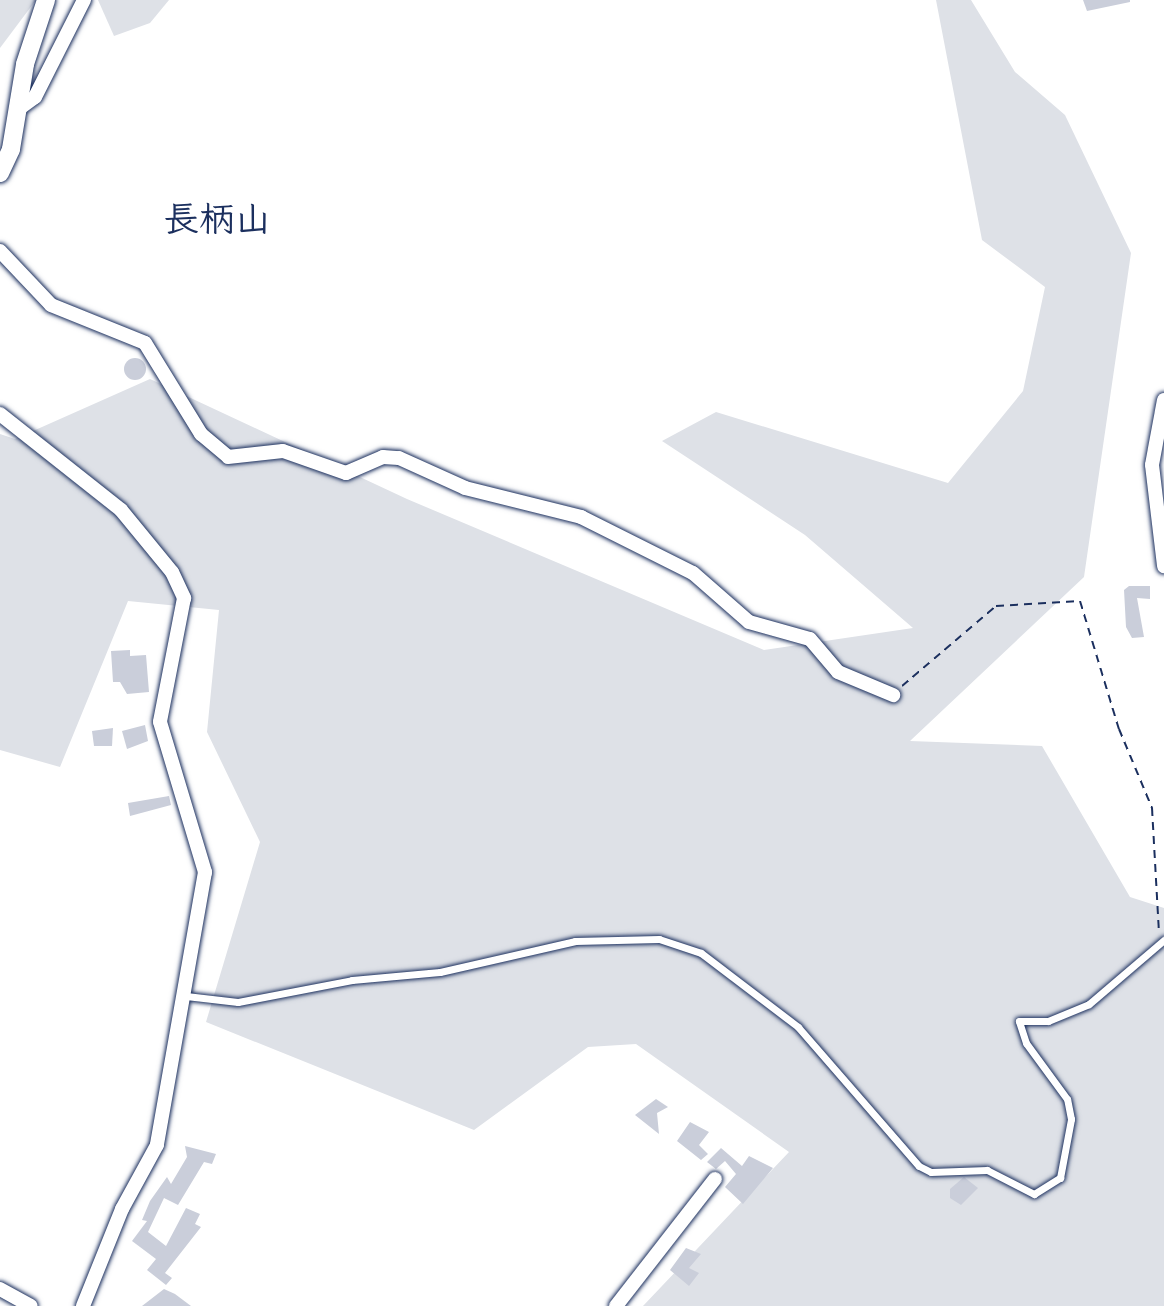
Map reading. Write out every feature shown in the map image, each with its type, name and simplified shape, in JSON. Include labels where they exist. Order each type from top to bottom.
[{"type":"street","points":[[0,173],[46,0]]},
{"type":"street","points":[[17,110],[35,97],[84,0]]},
{"type":"street","points":[[0,251],[51,305],[145,343],[201,434],[228,457],[283,451],[346,473],[383,457],[399,458],[465,488],[581,517],[693,573],[749,622],[810,639],[838,672],[893,695]]},
{"type":"street","points":[[1164,400],[1152,465],[1164,566]]},
{"type":"street","points":[[0,414],[121,510],[172,572],[184,598],[160,722],[205,872],[186,996],[157,1145],[122,1209],[83,1306]]},
{"type":"street","points":[[616,1306],[715,1179]]},
{"type":"street","points":[[0,1289],[31,1306]]},
{"type":"lane","points":[[186,996],[238,1002],[352,980],[440,972],[575,941],[659,939],[701,953],[798,1027],[919,1166],[931,1172],[987,1170],[1034,1194],[1060,1178],[1071,1119],[1067,1099],[1026,1043],[1019,1021],[1048,1021],[1089,1004],[1162,941]]},
{"type":"path","points":[[893,695],[996,606],[1080,601],[1119,729],[1152,808],[1162,941]]},
{"type":"shaded area","points":[[0,0],[36,0],[0,48]]},
{"type":"shaded area","points":[[98,0],[169,0],[150,23],[114,36]]},
{"type":"shaded area","points":[[936,0],[971,0],[1015,72],[1065,115],[1131,253],[1084,577],[910,741],[1042,746],[1130,897],[1164,908],[1164,1306],[643,1306],[789,1152],[636,1044],[588,1047],[474,1130],[206,1022],[260,842],[207,732],[219,610],[128,601],[60,767],[0,750],[0,434],[15,439],[150,379],[407,499],[764,650],[913,628],[805,535],[662,441],[716,412],[948,483],[1023,391],[1045,287],[982,240]]},
{"type":"building","points":[[1083,0],[1130,0],[1130,2],[1087,11]]},
{"type":"building","points":[[131,358],[139,358],[146,369],[139,380],[131,380],[124,373],[124,365]]},
{"type":"building","points":[[1129,586],[1150,586],[1150,599],[1137,598],[1144,637],[1132,638],[1126,627],[1124,590]]},
{"type":"building","points":[[130,650],[130,656],[146,655],[149,692],[127,694],[120,682],[113,682],[111,651]]},
{"type":"building","points":[[145,725],[148,741],[127,749],[122,731]]},
{"type":"building","points":[[113,728],[112,746],[94,746],[92,731]]},
{"type":"building","points":[[169,796],[171,805],[130,816],[128,803]]},
{"type":"building","points":[[656,1099],[668,1107],[657,1113],[659,1134],[635,1115]]},
{"type":"building","points":[[690,1122],[709,1132],[699,1145],[708,1154],[701,1160],[677,1141]]},
{"type":"building","points":[[185,1146],[216,1154],[212,1164],[204,1162],[178,1205],[164,1198],[148,1232],[166,1246],[186,1208],[200,1214],[195,1224],[201,1227],[165,1273],[172,1278],[166,1285],[147,1270],[156,1259],[132,1241],[147,1221],[142,1220],[150,1201],[167,1177],[171,1184],[187,1157]]},
{"type":"building","points":[[721,1148],[742,1166],[749,1156],[773,1168],[743,1204],[725,1187],[736,1174],[725,1161],[716,1169],[707,1162]]},
{"type":"building","points":[[964,1177],[978,1188],[961,1205],[950,1198],[950,1189]]},
{"type":"building","points":[[686,1248],[701,1254],[689,1268],[699,1273],[689,1286],[670,1270]]},
{"type":"building","points":[[164,1289],[175,1294],[191,1306],[142,1306]]},
{"type":"district","name":"長柄山","points":[[217,220]]}]
